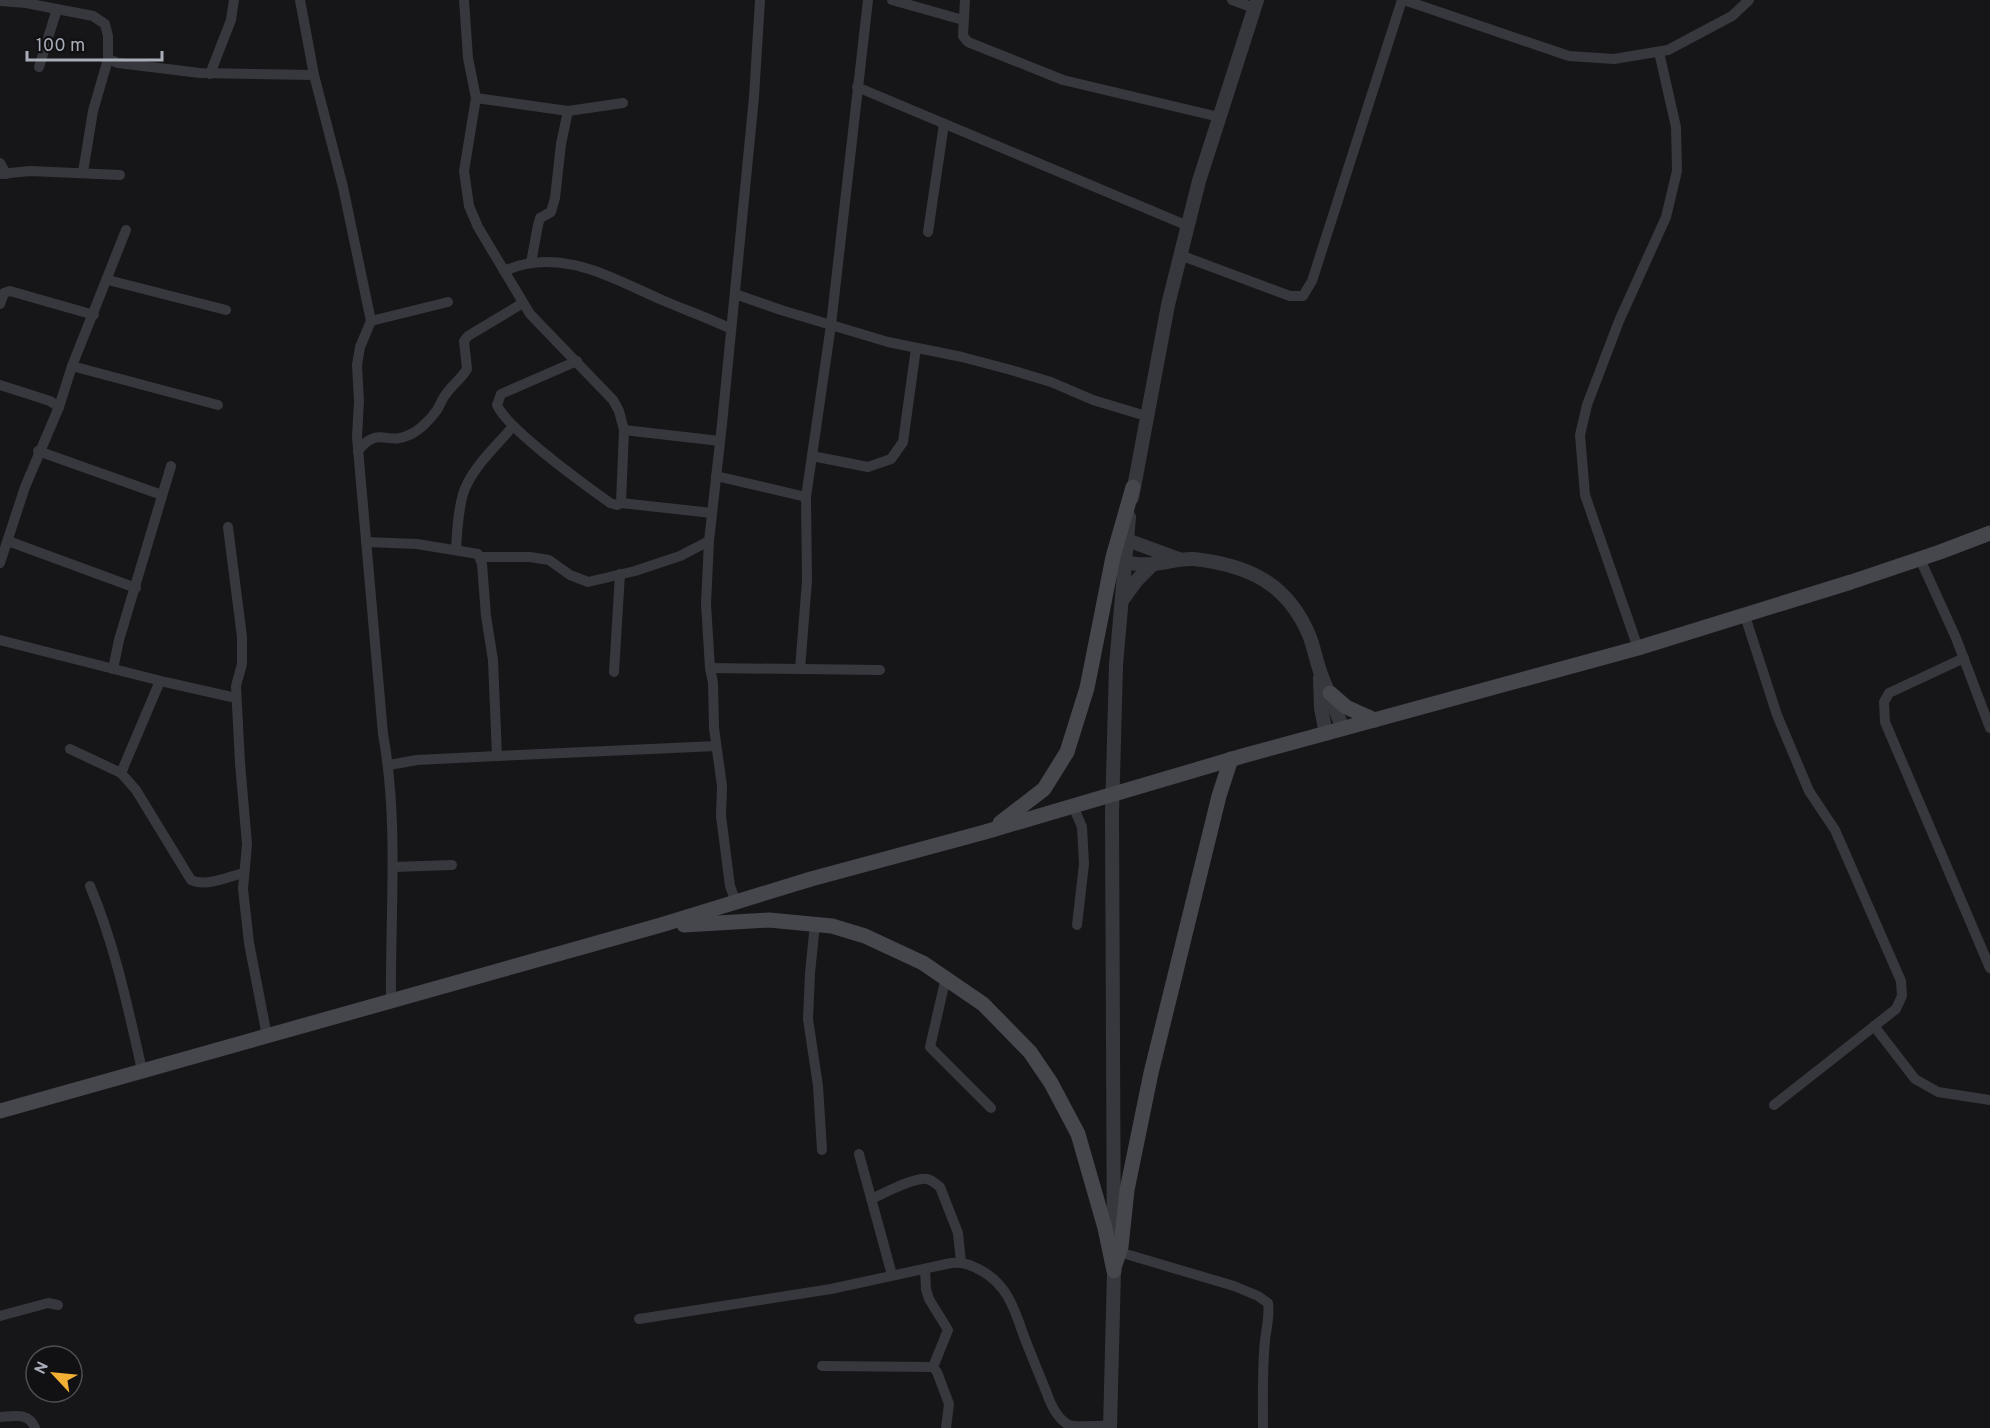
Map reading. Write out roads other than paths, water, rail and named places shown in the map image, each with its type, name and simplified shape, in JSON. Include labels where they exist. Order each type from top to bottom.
[{"type":"main road","points":[[985,832],[1004,821],[1044,789],[1067,752],[1087,688],[1113,557],[1133,487]]},
{"type":"main road","points":[[0,1111],[661,926],[736,902],[985,832],[1231,759],[1638,648],[1920,559],[1990,532]]},
{"type":"main road","points":[[1330,693],[1346,707],[1375,720]]},
{"type":"main road","points":[[1113,1271],[1119,1252],[1127,1190],[1151,1072],[1219,796],[1231,759]]},
{"type":"main road","points":[[661,926],[769,920],[832,926],[865,936],[914,958],[983,1004],[1030,1052],[1051,1083],[1078,1134],[1105,1228],[1113,1271]]},
{"type":"street","points":[[210,74],[231,20],[234,0]]},
{"type":"street","points":[[300,0],[314,75],[343,187],[370,321],[360,347],[357,365],[358,451],[383,734],[389,765],[393,867],[391,1002]]},
{"type":"street","points":[[464,0],[468,58],[476,98],[464,171],[469,206],[478,227],[523,303],[543,329],[613,400],[619,411],[624,430],[621,503]]},
{"type":"street","points":[[736,902],[726,864],[722,786],[716,746],[706,604],[708,541],[754,98],[760,0]]},
{"type":"street","points":[[800,669],[807,581],[806,497],[831,326],[868,0]]},
{"type":"street","points":[[892,0],[963,20]]},
{"type":"street","points":[[965,0],[963,36],[968,42],[1063,80],[1219,117]]},
{"type":"street","points":[[639,1319],[831,1290],[892,1275],[961,1262],[970,1264],[993,1277],[1008,1296],[1016,1310],[1049,1400],[1060,1418],[1074,1427],[1094,1425],[1110,1427],[1113,1271],[1112,814],[1116,665],[1133,487],[1168,305],[1219,117],[1256,4],[1232,0]]},
{"type":"street","points":[[1180,255],[1290,296],[1303,296],[1311,281],[1403,0],[1569,56],[1614,59],[1668,50],[1732,16],[1749,0]]},
{"type":"street","points":[[0,1],[26,3],[93,16],[105,24],[108,36],[108,59],[93,111],[83,172]]},
{"type":"street","points":[[39,67],[57,9]]},
{"type":"street","points":[[1638,648],[1585,495],[1580,435],[1587,405],[1619,321],[1666,217],[1677,171],[1676,127],[1659,52]]},
{"type":"street","points":[[108,59],[141,67],[210,74],[314,75]]},
{"type":"street","points":[[857,87],[1188,226]]},
{"type":"street","points":[[476,98],[568,111],[623,103]]},
{"type":"street","points":[[531,263],[537,225],[540,218],[551,212],[555,198],[561,144],[568,111]]},
{"type":"street","points":[[928,232],[944,124]]},
{"type":"street","points":[[0,163],[3,174],[30,171],[120,175]]},
{"type":"street","points":[[0,563],[38,451],[59,407],[72,366],[126,230]]},
{"type":"street","points":[[504,271],[545,261],[586,267],[731,329]]},
{"type":"street","points":[[108,280],[226,310]]},
{"type":"street","points":[[0,304],[4,293],[9,291],[94,315]]},
{"type":"street","points":[[735,294],[888,342],[1011,370],[1146,416]]},
{"type":"street","points":[[370,321],[448,302]]},
{"type":"street","points":[[358,451],[366,441],[378,436],[393,438],[408,436],[423,425],[467,369],[464,341],[468,336],[523,303]]},
{"type":"street","points":[[812,456],[868,467],[891,459],[903,442],[916,348]]},
{"type":"street","points":[[577,362],[501,394],[497,405],[500,413],[513,426],[610,503],[712,513]]},
{"type":"street","points":[[72,366],[218,405]]},
{"type":"street","points":[[0,386],[50,401],[59,407]]},
{"type":"street","points":[[456,550],[458,518],[464,492],[474,473],[513,426]]},
{"type":"street","points":[[624,430],[720,441]]},
{"type":"street","points":[[38,451],[162,495]]},
{"type":"street","points":[[113,669],[119,639],[171,466]]},
{"type":"street","points":[[716,476],[806,497]]},
{"type":"street","points":[[228,527],[242,637],[242,664],[236,686],[236,698],[248,844],[243,873],[243,896],[249,944],[267,1036]]},
{"type":"street","points":[[1127,540],[1179,559]]},
{"type":"street","points":[[8,541],[136,588]]},
{"type":"street","points":[[366,542],[399,543],[456,550],[478,554],[480,557],[530,556],[549,560],[570,575],[588,582],[680,556],[708,541]]},
{"type":"street","points":[[480,557],[495,682],[497,756]]},
{"type":"street","points":[[1126,563],[1153,564],[1193,559],[1244,569],[1267,580],[1287,597],[1298,613],[1309,636],[1320,673],[1343,729]]},
{"type":"street","points":[[1920,559],[1964,658],[1990,728]]},
{"type":"street","points":[[1123,599],[1153,564]]},
{"type":"street","points":[[614,672],[620,574]]},
{"type":"street","points":[[1745,616],[1777,715],[1809,791],[1834,831],[1901,981],[1902,996],[1896,1009],[1774,1105]]},
{"type":"street","points":[[0,640],[159,681],[236,698]]},
{"type":"street","points":[[1964,658],[1889,693],[1884,702],[1885,722],[1990,968]]},
{"type":"street","points":[[710,668],[880,670]]},
{"type":"street","points":[[1320,673],[1326,734]]},
{"type":"street","points":[[121,774],[159,681]]},
{"type":"street","points":[[389,765],[417,760],[716,746]]},
{"type":"street","points":[[70,749],[121,774],[136,790],[191,880],[198,883],[209,882],[243,873]]},
{"type":"street","points":[[1073,806],[1082,826],[1084,864],[1077,925]]},
{"type":"street","points":[[393,867],[452,865]]},
{"type":"street","points":[[90,886],[101,913],[119,973],[142,1070]]},
{"type":"street","points":[[815,924],[808,1019],[818,1086],[822,1150]]},
{"type":"street","points":[[945,977],[930,1047],[991,1108]]},
{"type":"street","points":[[1875,1026],[1915,1079],[1938,1092],[1990,1100]]},
{"type":"street","points":[[860,1154],[892,1275]]},
{"type":"street","points":[[871,1199],[918,1180],[934,1181],[939,1187],[958,1233],[961,1262]]},
{"type":"street","points":[[1119,1252],[1234,1286],[1268,1303],[1264,1342],[1263,1428]]},
{"type":"street","points":[[925,1269],[929,1299],[948,1330],[933,1367]]},
{"type":"street","points":[[0,1316],[48,1303],[58,1305]]},
{"type":"street","points":[[822,1366],[933,1367]]},
{"type":"street","points":[[933,1367],[949,1404],[946,1428]]},
{"type":"street","points":[[0,1417],[26,1417],[33,1422],[35,1428]]}]
